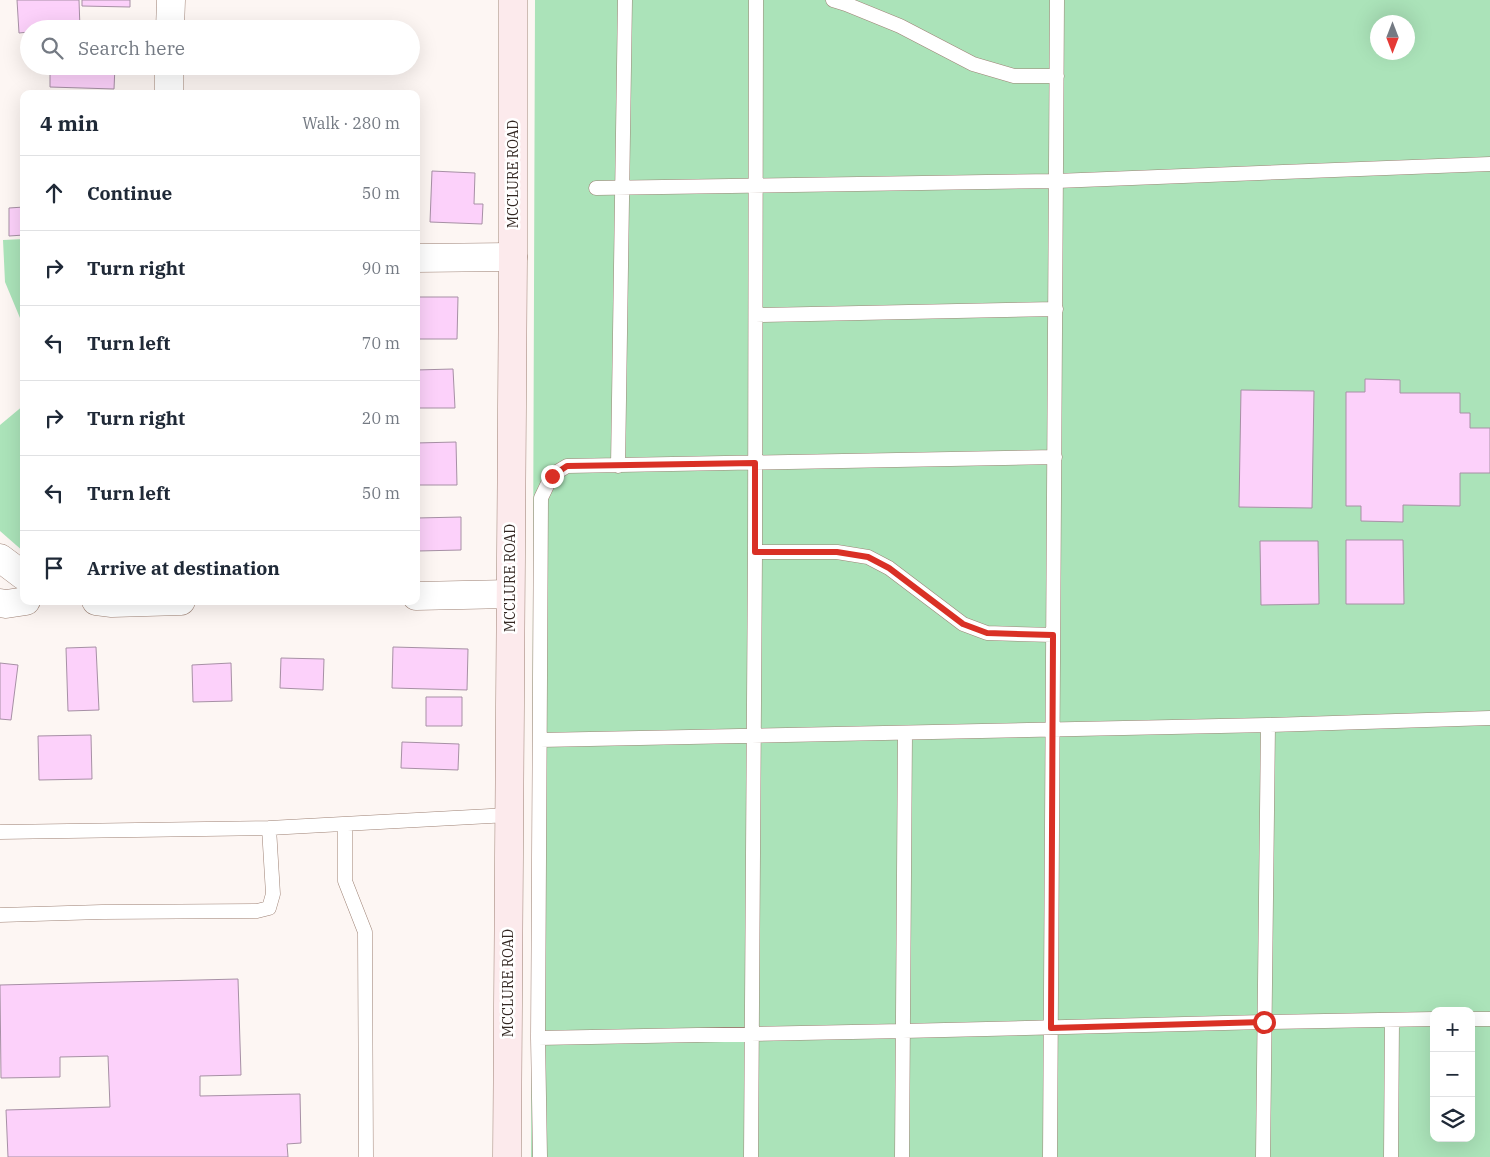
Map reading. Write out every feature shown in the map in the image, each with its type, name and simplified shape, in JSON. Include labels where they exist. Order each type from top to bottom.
[{"type":"street","points":[[170,0],[170,20]]},
{"type":"street","name":"MCCLURE ROAD","points":[[507,1157],[513,0]]},
{"type":"street","points":[[169,75],[169,90]]},
{"type":"street","points":[[420,258],[513,257]]},
{"type":"street","points":[[0,558],[20,573]]},
{"type":"street","points":[[420,596],[510,594]]},
{"type":"street","points":[[0,603],[20,602]]},
{"type":"lane","points":[[618,466],[625,0]]},
{"type":"lane","points":[[751,1157],[756,0]]},
{"type":"lane","points":[[833,0],[900,26],[973,64],[1014,76],[1057,76]]},
{"type":"lane","points":[[1050,1157],[1058,0]]},
{"type":"lane","points":[[596,188],[1056,181],[1490,164]]},
{"type":"lane","points":[[756,315],[1056,309]]},
{"type":"lane","points":[[540,1157],[538,1038],[541,498],[552,476],[567,466],[1054,457]]},
{"type":"lane","points":[[755,552],[837,552],[868,557],[889,568],[963,624],[987,633],[1053,635]]},
{"type":"lane","points":[[540,740],[1268,725],[1490,718]]},
{"type":"lane","points":[[1263,1157],[1268,725]]},
{"type":"lane","points":[[902,1157],[904,733]]},
{"type":"lane","points":[[0,832],[269,828],[509,815]]},
{"type":"lane","points":[[346,824],[345,881],[365,932],[366,1157]]},
{"type":"lane","points":[[0,916],[102,912],[256,911],[269,908],[273,894],[269,828]]},
{"type":"lane","points":[[538,1038],[1430,1019]]},
{"type":"lane","points":[[1475,1019],[1490,1019]]},
{"type":"lane","points":[[1391,1157],[1392,1020]]},
{"type":"green space","points":[[535,0],[1490,0],[1490,1157],[531,1157]]},
{"type":"green space","points":[[20,239],[20,318],[5,282],[3,240]]},
{"type":"green space","points":[[20,408],[20,548],[0,531],[0,425]]},
{"type":"building","points":[[17,0],[79,0],[80,20],[20,20],[19,33]]},
{"type":"building","points":[[82,0],[130,0],[130,7],[82,6]]},
{"type":"building","points":[[50,75],[115,75],[114,89],[50,87]]},
{"type":"building","points":[[432,171],[475,173],[474,204],[483,204],[482,224],[430,222]]},
{"type":"building","points":[[20,207],[20,235],[9,236],[9,208]]},
{"type":"building","points":[[420,297],[458,297],[457,339],[420,339]]},
{"type":"building","points":[[453,369],[455,408],[420,408],[420,370]]},
{"type":"building","points":[[1365,379],[1400,380],[1400,393],[1460,393],[1460,413],[1470,413],[1470,428],[1490,428],[1490,473],[1460,473],[1460,506],[1403,505],[1403,522],[1361,521],[1361,506],[1346,506],[1346,392],[1365,392]]},
{"type":"building","points":[[1241,390],[1314,391],[1312,508],[1239,507]]},
{"type":"building","points":[[456,442],[457,485],[420,485],[420,443]]},
{"type":"building","points":[[461,517],[461,550],[420,551],[420,518]]},
{"type":"building","points":[[1346,540],[1403,540],[1404,604],[1346,604]]},
{"type":"building","points":[[1260,541],[1318,541],[1319,604],[1261,605]]},
{"type":"building","points":[[96,647],[99,710],[68,711],[66,648]]},
{"type":"building","points":[[393,647],[468,649],[467,690],[392,688]]},
{"type":"building","points":[[281,658],[324,659],[323,690],[280,688]]},
{"type":"building","points":[[0,663],[18,665],[11,720],[0,719]]},
{"type":"building","points":[[231,663],[232,701],[193,702],[192,665]]},
{"type":"building","points":[[426,697],[462,697],[462,726],[426,726]]},
{"type":"building","points":[[91,735],[92,779],[39,780],[38,736]]},
{"type":"building","points":[[402,742],[459,744],[458,770],[401,768]]},
{"type":"building","points":[[238,979],[241,1075],[200,1076],[200,1096],[300,1094],[301,1143],[287,1144],[288,1157],[8,1157],[6,1110],[110,1107],[108,1056],[60,1057],[60,1077],[1,1078],[0,985]]},
{"type":"route","points":[[552,476],[567,466],[755,463],[755,552],[837,552],[868,557],[889,568],[963,624],[987,633],[1053,635],[1051,1028],[1264,1022]]}]
